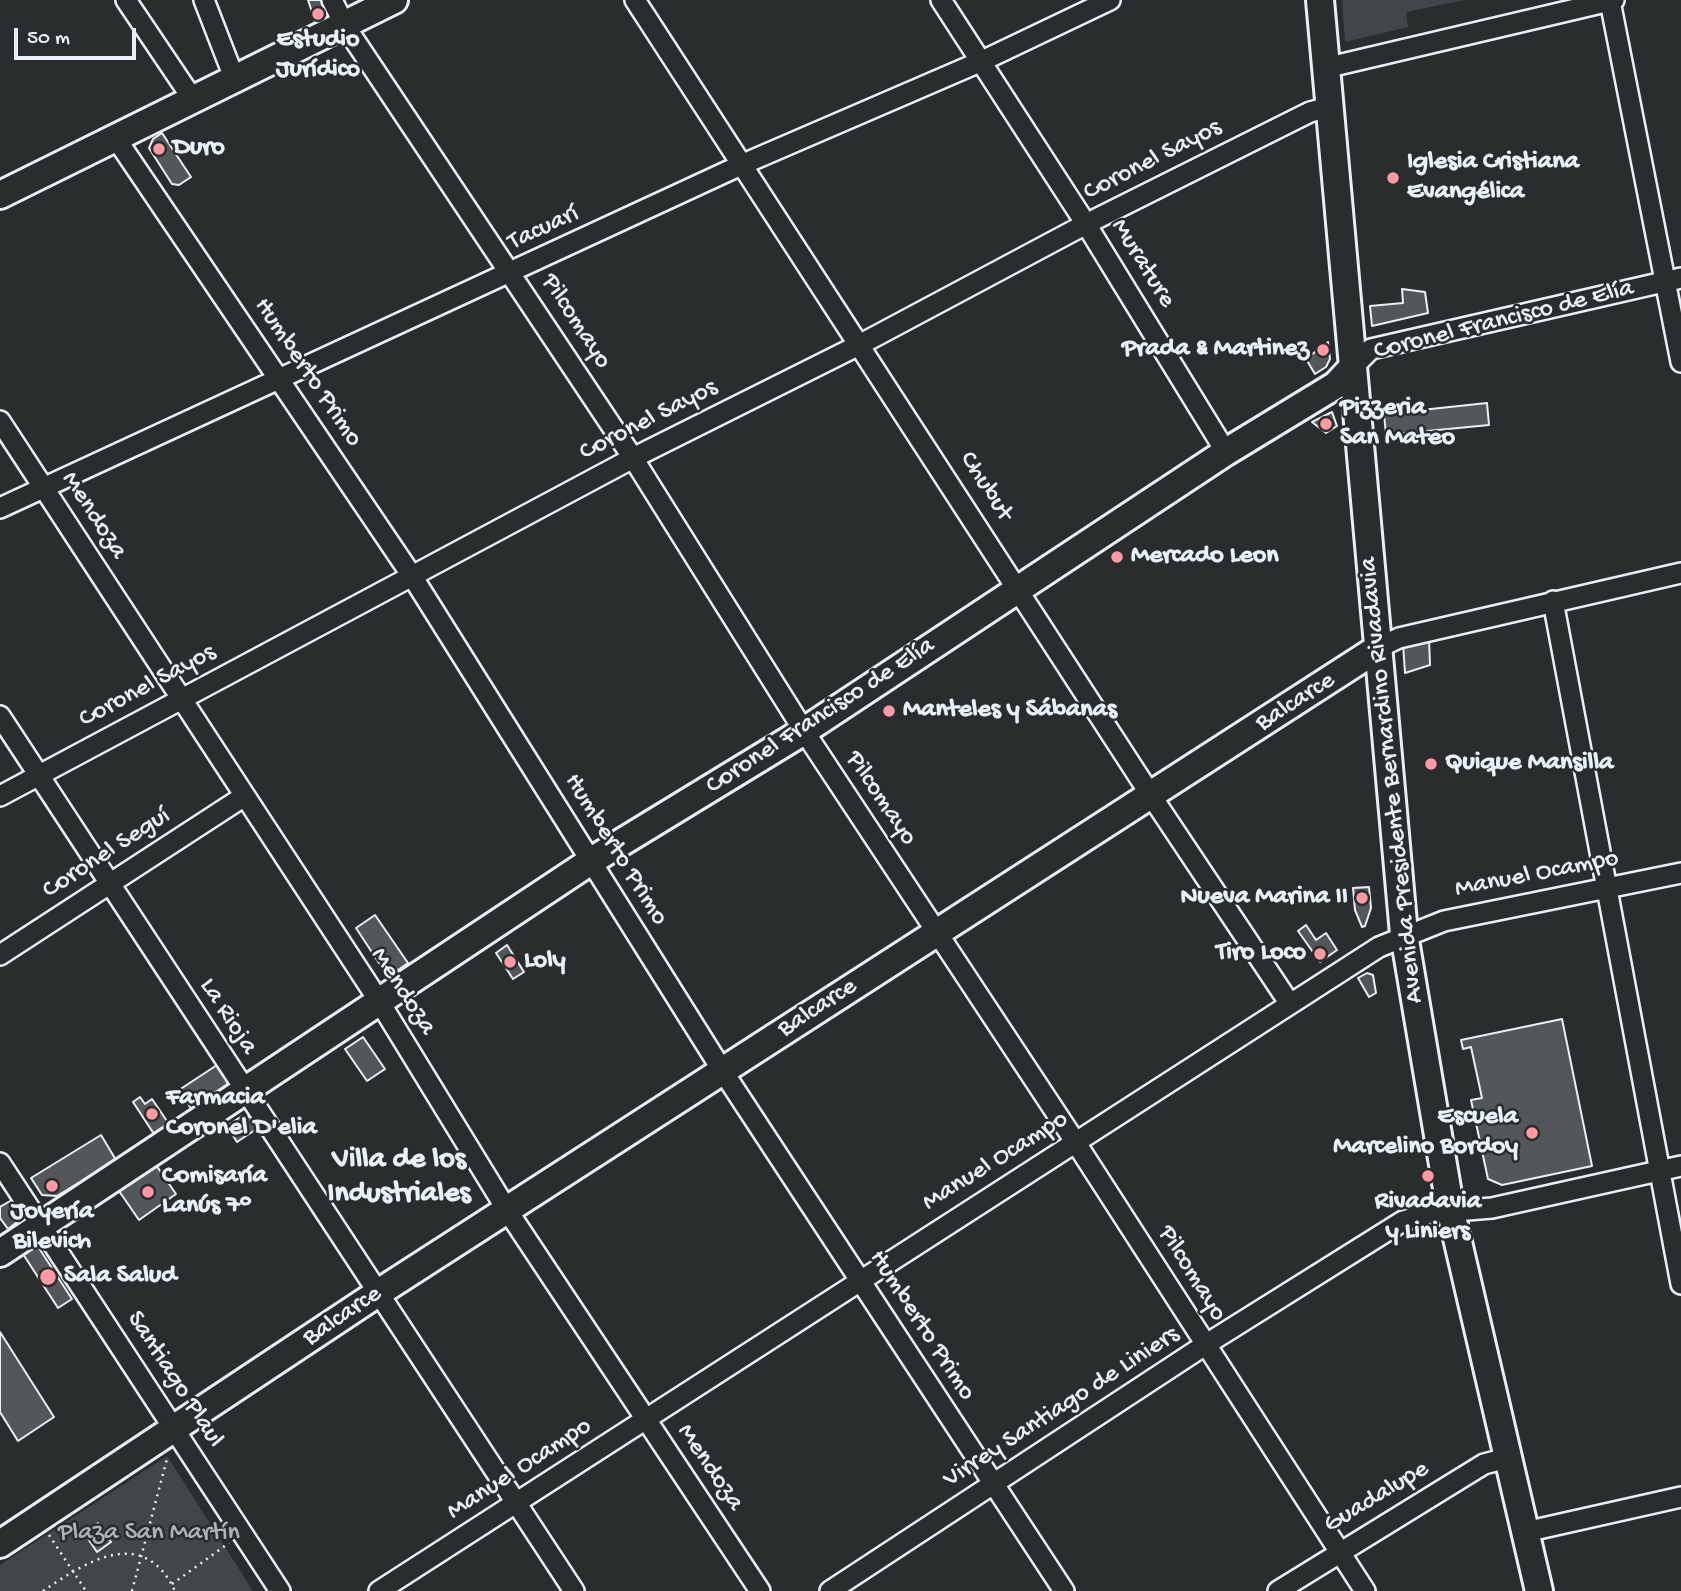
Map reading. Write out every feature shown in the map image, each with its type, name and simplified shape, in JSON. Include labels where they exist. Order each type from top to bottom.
[{"type":"street","points":[[126,0],[194,101]]},
{"type":"street","points":[[204,0],[235,80]]},
{"type":"street","name":"Pilcomayo","points":[[332,0],[345,26],[633,458],[804,731],[1076,1143],[1365,1591]]},
{"type":"street","points":[[0,195],[117,140],[394,0]]},
{"type":"street","name":"Chubut","points":[[635,0],[1020,589],[1152,797],[1290,1004]]},
{"type":"street","name":"Murature","points":[[941,0],[1086,224],[1226,452]]},
{"type":"street","name":"Tacuarí","points":[[0,508],[741,165],[982,61],[1110,0]]},
{"type":"street","name":"Avenida Presidente Bernardino Rivadavia","points":[[1320,0],[1351,369],[1380,647],[1404,934],[1451,1212],[1539,1591]]},
{"type":"street","points":[[1325,68],[1612,0],[1673,280],[1681,362]]},
{"type":"street","name":"Coronel Sayos","points":[[0,796],[633,458],[861,344],[1086,224],[1310,111],[1329,107]]},
{"type":"street","name":"Humberto Primo","points":[[117,140],[412,576],[722,1070],[1064,1591]]},
{"type":"street","name":"Coronel Francisco de Elía","points":[[0,1253],[591,861],[804,731],[1226,452],[1336,384],[1371,349],[1673,280]]},
{"type":"street","name":"Mendoza","points":[[0,421],[379,1002],[507,1210],[760,1591]]},
{"type":"street","name":"Balcarce","points":[[0,1544],[378,1293],[722,1070],[1152,797],[1380,647],[1399,638],[1681,573]]},
{"type":"street","points":[[1553,601],[1681,1284]]},
{"type":"street","name":"La Rioja","points":[[0,716],[573,1591]]},
{"type":"street","name":"Coronel Seguí","points":[[0,955],[243,797]]},
{"type":"street","name":"Manuel Ocampo","points":[[379,1591],[1379,947],[1404,934],[1444,921],[1681,873]]},
{"type":"street","name":"Santiago Plaul","points":[[0,1163],[280,1591]]},
{"type":"street","name":"Virrey Santiago de Liniers","points":[[830,1591],[1205,1345],[1403,1221],[1423,1214],[1492,1208],[1681,1166]]},
{"type":"street","name":"Guadalupe","points":[[1278,1591],[1484,1464],[1507,1458]]},
{"type":"street","points":[[1525,1532],[1681,1497]]},
{"type":"path","points":[[132,1591],[175,1430]]},
{"type":"path","points":[[38,1520],[86,1591]]},
{"type":"path","points":[[172,1584],[243,1534]]},
{"type":"path","points":[[43,1591],[88,1561],[127,1553],[141,1557],[160,1569],[175,1591]]},
{"type":"green space","points":[[1342,0],[1465,0],[1406,12],[1408,27],[1345,42]]},
{"type":"green space","name":"Plaza San Martín","points":[[167,1456],[253,1591],[0,1591],[0,1565]]},
{"type":"building","name":"Estudio Jurídico","points":[[308,0],[321,0],[324,9],[321,19],[315,21]]},
{"type":"building","points":[[162,133],[191,177],[179,185],[172,184],[149,148],[153,139]]},
{"type":"building","points":[[1402,289],[1425,292],[1428,313],[1372,326],[1370,306],[1403,303]]},
{"type":"building","name":"Prada & Martinez","points":[[1328,342],[1330,359],[1326,367],[1315,374],[1306,359]]},
{"type":"building","points":[[1487,403],[1489,425],[1386,435],[1384,414]]},
{"type":"building","name":"Pizzeria San Mateo","points":[[1332,412],[1337,426],[1326,433],[1312,422]]},
{"type":"building","points":[[1429,638],[1430,665],[1405,673],[1403,644]]},
{"type":"building","name":"Nueva Marina II","points":[[1369,887],[1371,908],[1365,926],[1362,927],[1355,910],[1353,888]]},
{"type":"building","points":[[375,915],[408,963],[398,970],[383,969],[356,928]]},
{"type":"building","points":[[1306,925],[1316,940],[1326,933],[1337,950],[1320,962],[1298,931]]},
{"type":"building","name":"Loly","points":[[507,945],[524,972],[513,979],[496,953]]},
{"type":"building","points":[[1367,973],[1373,975],[1376,993],[1369,997],[1358,978]]},
{"type":"building","name":"Escuela Marcelino Bordoy","points":[[1562,1019],[1592,1166],[1502,1185],[1488,1179],[1471,1100],[1482,1098],[1471,1047],[1463,1049],[1461,1040]]},
{"type":"building","points":[[363,1037],[385,1069],[367,1081],[345,1049]]},
{"type":"building","points":[[217,1065],[228,1082],[226,1087],[192,1110],[179,1090]]},
{"type":"building","name":"Farmacia Coronel D'elia","points":[[140,1097],[145,1104],[152,1099],[169,1124],[154,1134],[133,1102]]},
{"type":"building","points":[[242,1116],[251,1117],[258,1128],[237,1142],[227,1126]]},
{"type":"building","points":[[101,1135],[116,1160],[57,1196],[42,1195],[31,1178]]},
{"type":"building","name":"Comisaría Lanús 7°","points":[[156,1165],[176,1194],[139,1220],[119,1191]]},
{"type":"building","points":[[12,1200],[21,1219],[8,1229],[0,1218],[0,1207]]},
{"type":"building","name":"Sala Salud","points":[[37,1245],[72,1299],[58,1308],[23,1254]]},
{"type":"building","points":[[0,1332],[54,1417],[18,1441],[0,1412]]},
{"type":"building","points":[[98,1523],[111,1542],[97,1552],[84,1533]]},
{"type":"place","name":"Estudio Jurídico","points":[[318,14]]},
{"type":"place","name":"Duro","points":[[159,149]]},
{"type":"place","name":"Iglesia Cristiana Evangélica","points":[[1393,178]]},
{"type":"place","name":"Prada & Martinez","points":[[1323,350]]},
{"type":"place","name":"Pizzeria San Mateo","points":[[1326,424]]},
{"type":"place","name":"Mercado Leon","points":[[1117,557]]},
{"type":"place","name":"Manteles y Sábanas","points":[[889,711]]},
{"type":"place","name":"Quique Mansilla","points":[[1431,764]]},
{"type":"place","name":"Nueva Marina II","points":[[1362,898]]},
{"type":"place","name":"Tiro Loco","points":[[1320,954]]},
{"type":"place","name":"Loly","points":[[510,962]]},
{"type":"place","name":"Farmacia Coronel D'elia","points":[[152,1114]]},
{"type":"place","name":"Escuela Marcelino Bordoy","points":[[1532,1133]]},
{"type":"place","name":"Rivadavia y Liniers","points":[[1428,1176]]},
{"type":"place","name":"Joyería Bilevich","points":[[52,1186]]},
{"type":"place","name":"Comisaría Lanús 7°","points":[[148,1192]]},
{"type":"place","name":"Sala Salud","points":[[48,1277]]},
{"type":"district","name":"Villa de los Industriales","points":[[399,1178]]}]
